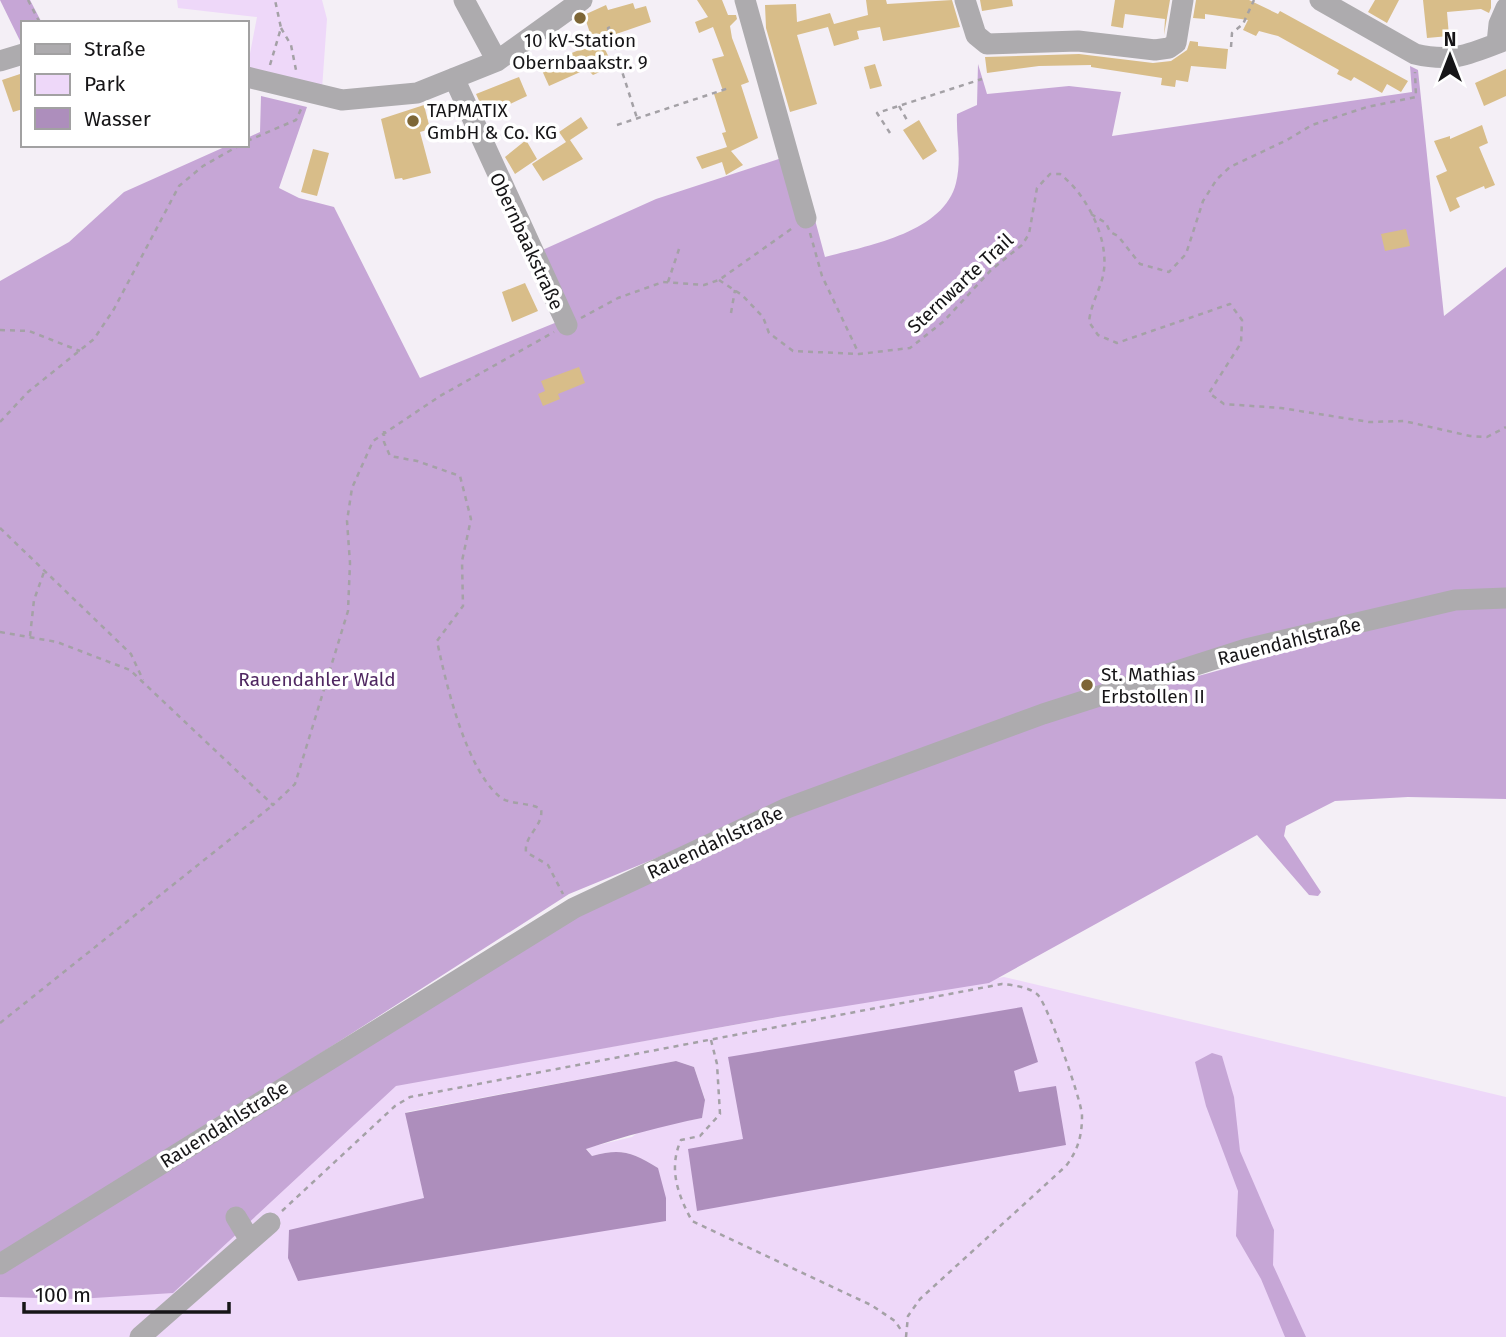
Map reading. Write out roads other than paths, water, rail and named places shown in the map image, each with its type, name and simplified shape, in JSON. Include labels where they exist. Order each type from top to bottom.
[{"type":"street","points":[[464,0],[497,61]]},
{"type":"street","points":[[256,80],[342,100],[417,93],[497,61],[583,0]]},
{"type":"street","points":[[746,0],[792,191],[806,218]]},
{"type":"street","points":[[965,0],[976,35],[987,44],[1078,41],[1155,50],[1169,48],[1176,43],[1183,0]]},
{"type":"street","points":[[1320,0],[1415,54],[1442,60],[1455,59],[1502,41],[1497,33],[1506,8]]},
{"type":"street","points":[[0,61],[21,55]]},
{"type":"street","name":"Obernbaakstraße","points":[[454,78],[567,325]]},
{"type":"street","name":"Rauendahlstraße","points":[[0,1264],[569,911],[787,808],[1042,714],[1247,649],[1455,600],[1506,598]]},
{"type":"street","points":[[236,1217],[250,1240]]},
{"type":"street","points":[[140,1337],[270,1223]]},
{"type":"water","points":[[1022,1007],[1038,1062],[1014,1071],[1019,1092],[1056,1086],[1066,1145],[697,1211],[688,1149],[743,1139],[728,1057]]},
{"type":"water","points":[[676,1061],[694,1067],[705,1100],[702,1118],[586,1149],[592,1156],[611,1152],[626,1153],[658,1168],[666,1198],[666,1221],[298,1281],[288,1258],[289,1230],[424,1198],[405,1113]]},
{"type":"place","name":"10 kV-Station Obernbaakstr. 9","points":[[580,18]]},
{"type":"place","name":"TAPMATIX GmbH & Co. KG","points":[[413,121]]},
{"type":"place","name":"St. Mathias Erbstollen II","points":[[1087,685]]},
{"type":"park label","name":"Rauendahler Wald","points":[[317,679]]}]
